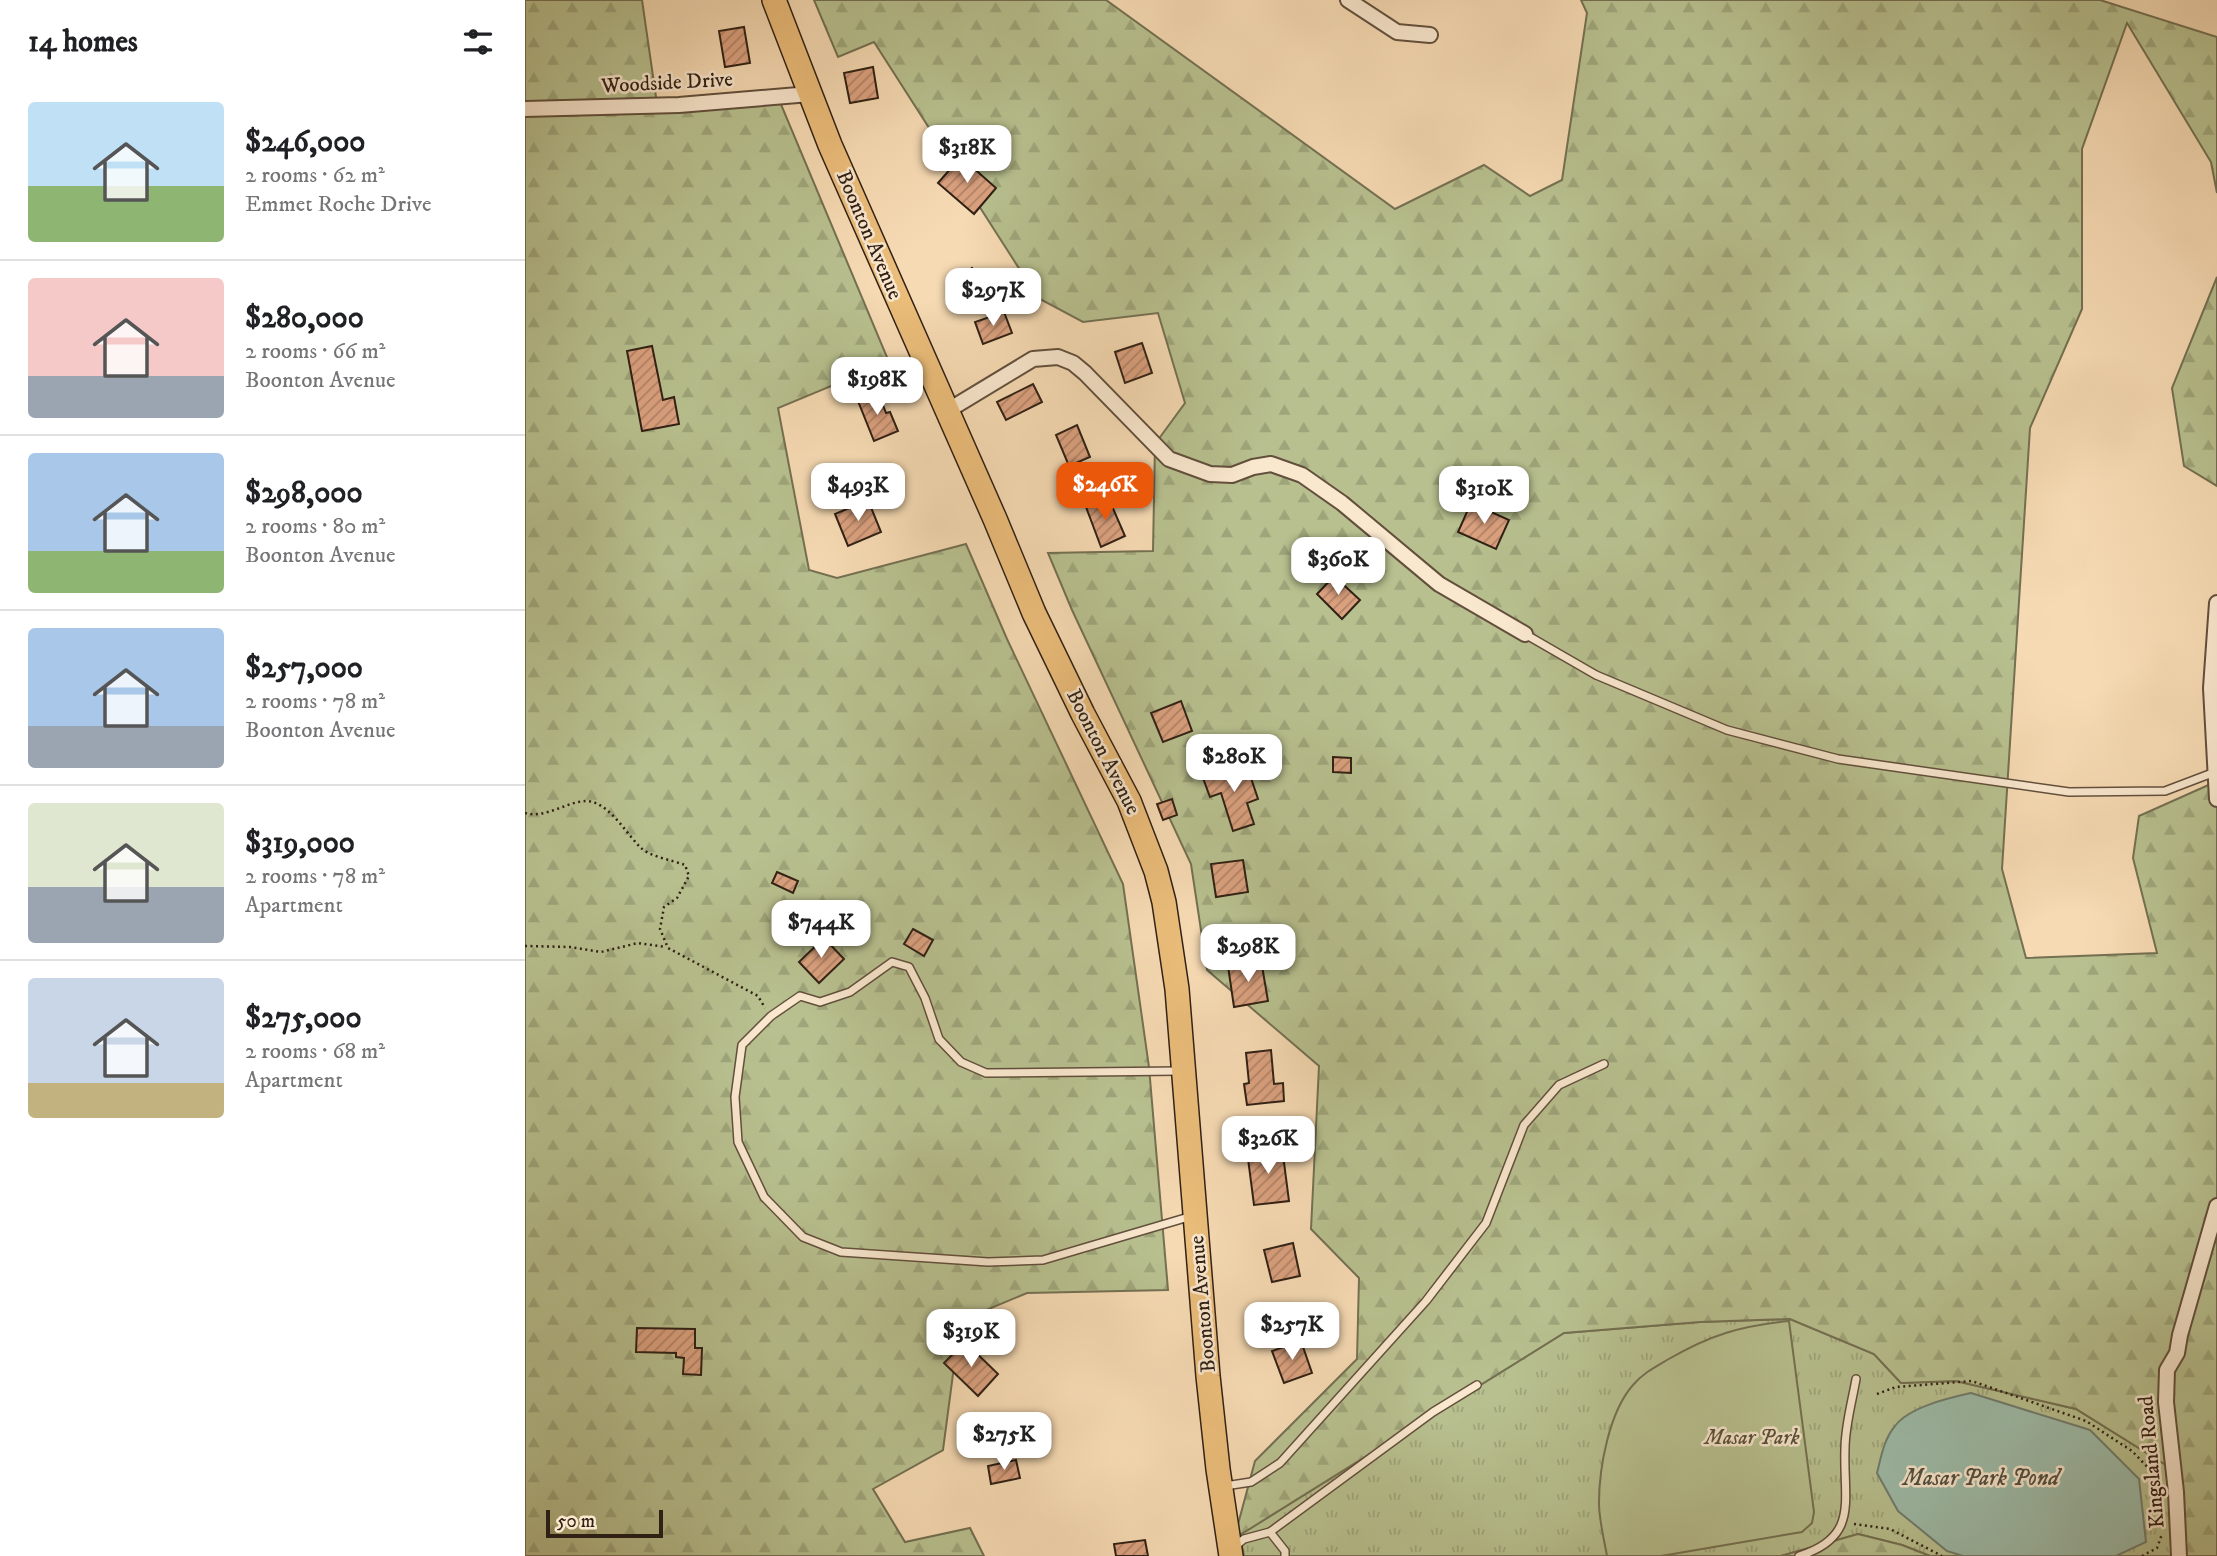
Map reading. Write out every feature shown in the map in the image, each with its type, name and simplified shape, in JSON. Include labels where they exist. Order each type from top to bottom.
[{"type":"main road","name":"Boonton Avenue","points":[[773,0],[894,293],[1034,613],[1146,840],[1164,902],[1177,989],[1208,1376],[1221,1486],[1233,1544]]},
{"type":"street","points":[[1348,0],[1397,33],[1430,34]]},
{"type":"street","name":"Woodside Drive","points":[[525,108],[679,105],[810,94]]},
{"type":"street","points":[[947,411],[1033,359],[1058,357],[1073,363],[1085,373],[1168,459],[1210,474],[1232,475],[1271,464],[1302,475],[1342,503],[1439,584],[1525,634]]},
{"type":"street","points":[[2217,603],[2211,688],[2217,799]]},
{"type":"street","name":"Kingsland Road","points":[[2179,1556],[2176,1492],[2166,1402],[2167,1370],[2177,1353],[2217,1206]]},
{"type":"lane","points":[[1525,634],[1596,675],[1727,730],[1838,759],[2069,793],[2165,791],[2215,772]]},
{"type":"lane","points":[[1185,1072],[986,1073],[961,1062],[939,1039],[925,998],[909,967],[892,962],[850,992],[820,1002],[800,996],[771,1016],[742,1045],[735,1097],[738,1142],[764,1198],[803,1237],[841,1252],[988,1262],[1043,1260],[1196,1215]]},
{"type":"lane","points":[[1221,1486],[1251,1482],[1280,1464],[1426,1301],[1486,1223],[1524,1125],[1559,1085],[1604,1063]]},
{"type":"lane","points":[[1799,1556],[1819,1550],[1834,1538],[1844,1523],[1845,1447],[1856,1379]]},
{"type":"lane","points":[[1233,1544],[1270,1532],[1433,1412],[1477,1385]]},
{"type":"lane","points":[[1270,1532],[1285,1551],[1285,1556]]},
{"type":"path","points":[[525,813],[531,815],[585,800],[597,803],[619,822],[643,850],[685,865],[689,876],[677,898],[664,907],[660,929],[668,948]]},
{"type":"path","points":[[525,946],[569,947],[601,952],[638,943],[668,948],[758,996],[771,1016]]},
{"type":"path","points":[[1877,1394],[1896,1387],[1972,1381],[2086,1421],[2132,1451],[2158,1479],[2161,1520]]},
{"type":"path","points":[[1844,1523],[1890,1529],[1942,1556]]},
{"type":"path","points":[[2142,1556],[2157,1548],[2162,1534]]},
{"type":"green space","points":[[525,0],[642,0],[657,104],[775,90],[889,362],[778,408],[809,570],[837,578],[966,544],[1007,639],[1123,884],[1149,1067],[1168,1290],[1027,1293],[960,1321],[943,1450],[873,1489],[905,1542],[970,1528],[984,1556],[525,1556]]},
{"type":"green space","points":[[814,0],[1106,0],[1395,209],[1484,165],[1530,196],[1562,180],[1587,13],[1581,0],[2100,0],[2217,37],[2217,193],[2211,162],[2127,23],[2082,149],[2082,309],[2030,428],[2002,869],[2026,958],[2157,953],[2133,858],[2139,816],[2213,783],[2217,635],[2217,1556],[2172,1556],[2174,1470],[2076,1409],[1956,1381],[1901,1383],[1874,1354],[1790,1319],[1700,1322],[1564,1333],[1240,1535],[1243,1556],[1237,1528],[1255,1461],[1357,1359],[1359,1278],[1311,1229],[1319,1066],[1207,970],[1191,864],[1048,553],[1153,551],[1155,444],[1185,403],[1158,313],[1083,322],[1038,298],[874,42],[838,57]]},
{"type":"green space","points":[[2217,277],[2217,486],[2184,466],[2172,388]]},
{"type":"green space","name":"Masar Park","points":[[1790,1319],[1874,1354],[1901,1383],[1956,1381],[2076,1409],[2174,1470],[2172,1556],[1930,1556],[1902,1545],[1858,1534],[1781,1556],[1244,1556],[1239,1535],[1564,1333],[1700,1322]]},
{"type":"green space","points":[[1789,1321],[1814,1512],[1812,1523],[1802,1532],[1661,1556],[1607,1556],[1599,1509],[1601,1474],[1612,1425],[1633,1385],[1658,1365],[1712,1338],[1740,1329]]},
{"type":"green space","points":[[1858,1534],[1902,1545],[1930,1556],[1781,1556]]},
{"type":"water","name":"Masar Park Pond","points":[[1971,1393],[2090,1430],[2139,1479],[2146,1542],[2116,1556],[1963,1556],[1947,1551],[1898,1511],[1877,1473],[1883,1448],[1891,1431],[1901,1419],[1919,1409]]},
{"type":"building","points":[[744,27],[750,63],[725,67],[719,31]]},
{"type":"building","points":[[873,67],[878,98],[850,103],[844,73]]},
{"type":"building","points":[[961,157],[996,188],[974,214],[938,183]]},
{"type":"building","points":[[972,268],[989,292],[968,307],[951,283]]},
{"type":"building","points":[[1004,312],[1012,333],[983,344],[975,322]]},
{"type":"building","points":[[1142,343],[1152,373],[1125,383],[1115,352]]},
{"type":"building","points":[[652,346],[663,400],[674,397],[679,424],[642,431],[627,351]]},
{"type":"building","points":[[1033,384],[1042,402],[1006,420],[997,402]]},
{"type":"building","points":[[878,392],[886,413],[890,412],[898,431],[874,441],[858,401]]},
{"type":"building","points":[[1077,425],[1090,457],[1069,466],[1056,435]]},
{"type":"building","points":[[1108,497],[1125,536],[1101,547],[1086,507]]},
{"type":"building","points":[[868,500],[881,532],[848,546],[835,514]]},
{"type":"building","points":[[1471,503],[1509,520],[1496,549],[1458,532]]},
{"type":"building","points":[[1334,576],[1360,600],[1342,619],[1317,594]]},
{"type":"building","points":[[1181,701],[1192,731],[1163,742],[1151,713]]},
{"type":"building","points":[[1333,757],[1351,758],[1351,773],[1333,772]]},
{"type":"building","points":[[1246,763],[1258,799],[1247,803],[1254,824],[1233,831],[1221,793],[1210,797],[1203,778]]},
{"type":"building","points":[[1172,799],[1177,815],[1163,820],[1157,804]]},
{"type":"building","points":[[1243,860],[1248,892],[1216,897],[1211,864]]},
{"type":"building","points":[[777,872],[798,881],[793,893],[772,883]]},
{"type":"building","points":[[913,929],[933,940],[924,956],[904,944]]},
{"type":"building","points":[[824,938],[844,959],[819,983],[799,962]]},
{"type":"building","points":[[1261,960],[1268,1001],[1234,1007],[1228,966]]},
{"type":"building","points":[[1271,1050],[1274,1084],[1283,1083],[1284,1101],[1247,1105],[1244,1084],[1249,1083],[1246,1053]]},
{"type":"building","points":[[1282,1147],[1289,1201],[1254,1205],[1247,1151]]},
{"type":"building","points":[[1293,1243],[1300,1276],[1272,1282],[1264,1250]]},
{"type":"building","points":[[637,1328],[695,1329],[695,1348],[702,1348],[701,1375],[683,1374],[684,1358],[676,1357],[676,1353],[636,1352]]},
{"type":"building","points":[[1301,1341],[1312,1373],[1284,1383],[1272,1351]]},
{"type":"building","points":[[965,1342],[998,1374],[978,1396],[944,1363]]},
{"type":"building","points":[[1016,1460],[1020,1478],[991,1484],[988,1466]]},
{"type":"building","points":[[1145,1540],[1148,1556],[1116,1556],[1114,1544]]}]
